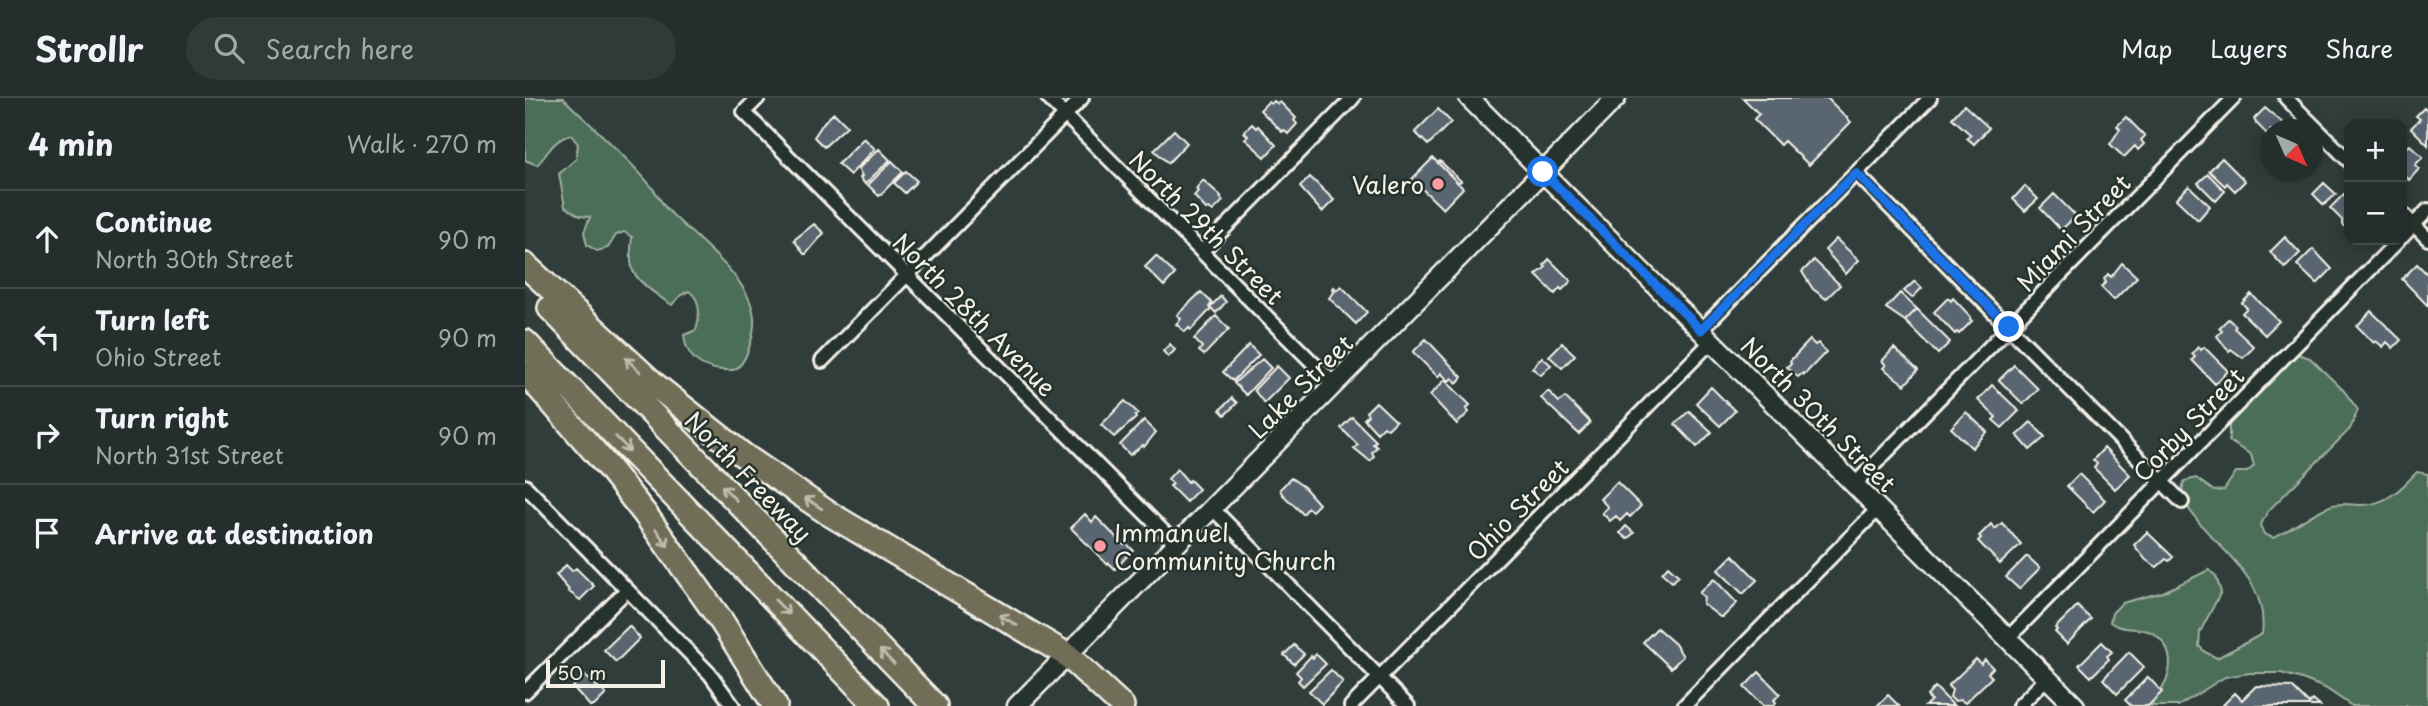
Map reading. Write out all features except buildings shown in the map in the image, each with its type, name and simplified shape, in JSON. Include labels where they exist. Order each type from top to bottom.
[{"type":"highway","points":[[525,265],[668,396],[758,466],[828,513],[1067,655],[1122,706]]},
{"type":"highway","name":"North Freeway","points":[[525,282],[935,706]]},
{"type":"highway","points":[[525,342],[877,706]]},
{"type":"highway","points":[[525,372],[645,514],[714,611],[775,706]]},
{"type":"main road","name":"North 30th Street","points":[[1469,98],[2075,706]]},
{"type":"main road","name":"Lake Street","points":[[1021,702],[1616,98]]},
{"type":"street","name":"North 28th Avenue","points":[[758,98],[744,112],[1177,545]]},
{"type":"street","name":"North 29th Street","points":[[1048,98],[1335,385]]},
{"type":"street","points":[[822,361],[1082,98]]},
{"type":"street","points":[[1202,251],[1353,98]]},
{"type":"street","name":"Ohio Street","points":[[1351,706],[1707,336],[1856,173],[1930,98]]},
{"type":"street","name":"Miami Street","points":[[1854,485],[2234,98]]},
{"type":"street","points":[[2287,98],[2344,156]]},
{"type":"street","points":[[1856,173],[2182,502]]},
{"type":"street","name":"Corby Street","points":[[2407,231],[2428,210]]},
{"type":"street","points":[[2407,218],[2428,239]]},
{"type":"street","name":"Corby Street","points":[[2008,638],[2393,245]]},
{"type":"street","points":[[525,486],[714,678],[733,706]]},
{"type":"street","points":[[1213,509],[1408,706]]},
{"type":"street","points":[[1684,706],[1878,509]]},
{"type":"street","points":[[525,692],[627,590]]},
{"type":"street","points":[[2019,706],[2047,678]]},
{"type":"green space","points":[[525,98],[563,98],[630,163],[676,219],[732,272],[743,287],[754,318],[749,347],[738,367],[733,370],[714,369],[695,360],[685,343],[684,335],[696,330],[699,314],[696,299],[689,291],[672,305],[640,280],[631,263],[632,237],[624,232],[616,235],[608,248],[597,251],[587,245],[584,232],[590,217],[580,216],[565,207],[559,174],[576,159],[578,144],[571,135],[555,143],[537,165],[525,160]]},
{"type":"green space","points":[[2294,353],[2310,358],[2344,391],[2358,410],[2350,429],[2269,510],[2260,525],[2264,534],[2273,538],[2330,506],[2379,502],[2399,489],[2417,472],[2428,474],[2428,706],[2352,706],[2325,688],[2302,679],[2281,673],[2250,673],[2225,677],[2178,706],[2151,706],[2168,677],[2168,653],[2158,636],[2153,633],[2119,627],[2110,622],[2112,613],[2122,603],[2163,592],[2209,570],[2216,576],[2221,592],[2200,632],[2199,646],[2217,658],[2262,634],[2262,612],[2256,592],[2246,575],[2192,513],[2181,495],[2184,481],[2196,478],[2214,491],[2224,490],[2236,472],[2247,472],[2254,466],[2251,455],[2229,441],[2229,424]]},
{"type":"place","name":"Valero","points":[[1438,184]]},
{"type":"place","name":"Immanuel Community Church","points":[[1100,546]]},
{"type":"route","points":[[1543,172],[1701,330],[1856,173],[2009,327]]}]
